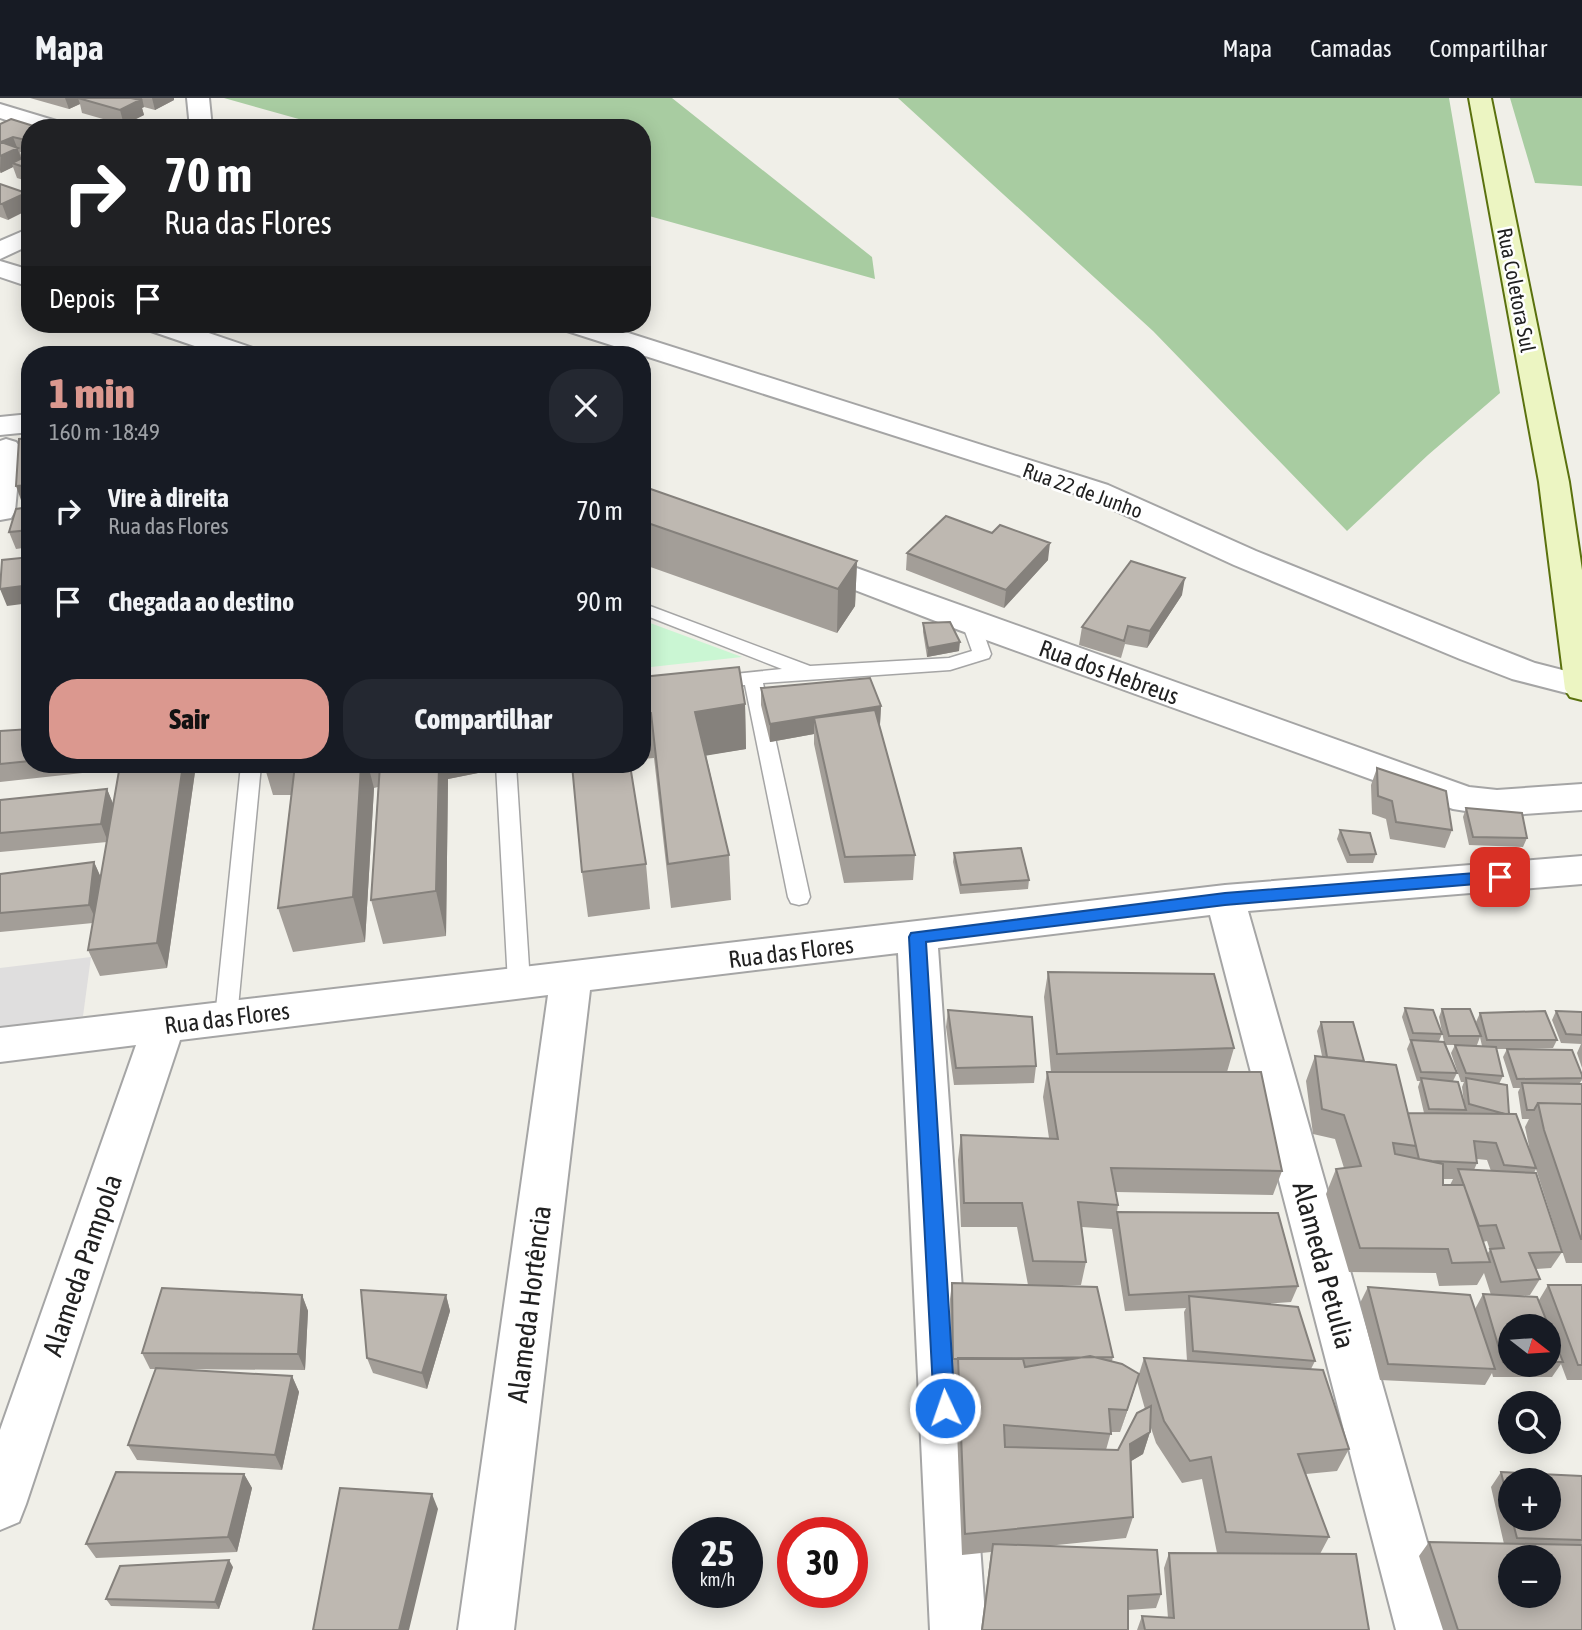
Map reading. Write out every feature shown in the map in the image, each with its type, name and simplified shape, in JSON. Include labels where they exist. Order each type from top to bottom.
[{"type":"street","points":[[198,98],[200,119]]},
{"type":"street","name":"Rua Coletora Sul","points":[[1480,98],[1568,484],[1582,688]]},
{"type":"street","points":[[0,111],[26,119]]},
{"type":"street","points":[[0,251],[21,240]]},
{"type":"street","points":[[0,269],[21,276]]},
{"type":"street","points":[[183,333],[220,346]]},
{"type":"street","name":"Rua 22 de Junho","points":[[601,333],[642,346]]},
{"type":"street","name":"Rua 22 de Junho","points":[[651,349],[1097,491],[1245,558],[1459,646],[1524,671],[1582,688]]},
{"type":"street","points":[[0,512],[9,442]]},
{"type":"street","name":"Rua dos Hebreus","points":[[771,547],[971,623],[1465,800],[1497,803],[1582,797]]},
{"type":"street","name":"Rua das Flores","points":[[0,1045],[1225,899],[1582,870]]},
{"type":"street","name":"Alameda Petulia","points":[[1225,899],[1424,1630]]},
{"type":"street","points":[[917,937],[958,1630]]},
{"type":"street","name":"Alameda Hortência","points":[[486,1630],[571,978]]},
{"type":"street","name":"Alameda Pampola","points":[[0,1504],[164,1025]]},
{"type":"lane","points":[[651,611],[809,672]]},
{"type":"lane","points":[[697,684],[809,672],[950,664],[982,654],[971,623]]},
{"type":"lane","points":[[752,678],[799,897]]},
{"type":"lane","points":[[226,1018],[250,773]]},
{"type":"lane","points":[[506,773],[519,983]]},
{"type":"shaded area","points":[[91,957],[83,1016],[0,1028],[0,968]]},
{"type":"green space","points":[[224,98],[672,98],[872,257],[875,279],[651,217],[651,119],[299,119]]},
{"type":"green space","points":[[898,98],[1449,98],[1500,393],[1428,455],[1347,531],[1153,331]]},
{"type":"green space","points":[[1510,98],[1582,98],[1582,186],[1535,183]]},
{"type":"green space","points":[[651,623],[742,657],[651,667]]},
{"type":"building","points":[[78,98],[131,98],[140,100],[120,110]]},
{"type":"building","points":[[11,119],[21,122],[21,139],[13,137],[1,142],[18,148],[0,156],[0,124]]},
{"type":"building","points":[[21,158],[21,166],[12,163]]},
{"type":"building","points":[[0,184],[21,191],[21,195],[0,204]]},
{"type":"building","points":[[19,439],[21,486],[16,486]]},
{"type":"building","points":[[651,489],[857,561],[838,589],[651,524]]},
{"type":"building","points":[[21,508],[21,531],[9,532],[16,509]]},
{"type":"building","points":[[946,516],[992,533],[1000,525],[1050,543],[1006,590],[907,553]]},
{"type":"building","points":[[21,558],[21,586],[0,589],[2,560]]},
{"type":"building","points":[[1131,561],[1185,578],[1150,631],[1128,626],[1124,641],[1082,627]]},
{"type":"building","points":[[950,622],[960,642],[928,648],[923,623]]},
{"type":"building","points":[[739,667],[745,704],[695,712],[729,855],[668,864],[651,713],[651,676]]},
{"type":"building","points":[[870,678],[881,706],[770,724],[761,688]]},
{"type":"building","points":[[875,710],[915,855],[845,857],[814,718]]},
{"type":"building","points":[[21,730],[21,762],[0,764],[0,731]]},
{"type":"building","points":[[1377,768],[1446,791],[1452,830],[1396,822],[1392,801],[1378,796]]},
{"type":"building","points":[[119,773],[182,773],[157,943],[88,950]]},
{"type":"building","points":[[294,773],[361,773],[353,897],[278,908]]},
{"type":"building","points":[[379,773],[439,773],[436,891],[371,900]]},
{"type":"building","points":[[573,773],[631,773],[646,864],[582,872]]},
{"type":"building","points":[[107,789],[101,824],[0,833],[0,800]]},
{"type":"building","points":[[1466,808],[1522,813],[1527,838],[1473,837]]},
{"type":"building","points":[[1340,830],[1370,833],[1376,854],[1350,855]]},
{"type":"building","points":[[1021,848],[1029,880],[961,885],[954,853]]},
{"type":"building","points":[[94,862],[89,905],[0,913],[0,874]]},
{"type":"building","points":[[1048,972],[1214,974],[1234,1048],[1057,1054]]},
{"type":"building","points":[[1405,1008],[1433,1010],[1442,1034],[1413,1033]]},
{"type":"building","points":[[1442,1009],[1470,1009],[1481,1036],[1449,1036]]},
{"type":"building","points":[[948,1010],[1032,1017],[1036,1066],[956,1068]]},
{"type":"building","points":[[1545,1011],[1557,1040],[1487,1040],[1480,1013]]},
{"type":"building","points":[[1556,1011],[1582,1012],[1582,1035],[1566,1034]]},
{"type":"building","points":[[1321,1022],[1353,1022],[1364,1061],[1327,1057]]},
{"type":"building","points":[[1411,1040],[1444,1042],[1457,1073],[1421,1072]]},
{"type":"building","points":[[1455,1045],[1496,1047],[1503,1076],[1466,1073]]},
{"type":"building","points":[[1507,1049],[1572,1050],[1582,1078],[1517,1079]]},
{"type":"building","points":[[1315,1056],[1396,1065],[1416,1146],[1393,1143],[1395,1154],[1443,1164],[1443,1185],[1464,1185],[1490,1262],[1452,1263],[1448,1249],[1360,1248],[1336,1169],[1361,1166],[1344,1115],[1322,1109]]},
{"type":"building","points":[[1047,1072],[1261,1072],[1282,1171],[1111,1168],[1118,1205],[1078,1202],[1086,1262],[1033,1261],[1022,1203],[964,1203],[961,1135],[1058,1139]]},
{"type":"building","points":[[1421,1078],[1458,1082],[1466,1110],[1429,1109]]},
{"type":"building","points":[[1466,1078],[1507,1085],[1509,1114],[1469,1104]]},
{"type":"building","points":[[1522,1083],[1582,1084],[1582,1104],[1538,1103],[1534,1110],[1527,1110]]},
{"type":"building","points":[[1538,1103],[1582,1104],[1582,1239],[1544,1130]]},
{"type":"building","points":[[1408,1113],[1516,1114],[1536,1168],[1504,1165],[1496,1143],[1474,1141],[1477,1163],[1419,1159]]},
{"type":"building","points":[[1458,1169],[1536,1173],[1562,1252],[1529,1253],[1540,1279],[1501,1282],[1490,1249],[1504,1248],[1496,1225],[1479,1226]]},
{"type":"building","points":[[1117,1212],[1278,1213],[1298,1286],[1129,1295]]},
{"type":"building","points":[[952,1283],[1097,1287],[1113,1357],[953,1359]]},
{"type":"building","points":[[1548,1285],[1582,1285],[1582,1365],[1578,1365]]},
{"type":"building","points":[[1368,1287],[1470,1295],[1495,1369],[1388,1364]]},
{"type":"building","points":[[162,1288],[302,1295],[298,1354],[142,1353]]},
{"type":"building","points":[[361,1290],[446,1295],[422,1373],[367,1358]]},
{"type":"building","points":[[1483,1294],[1537,1297],[1544,1314],[1498,1314],[1498,1345]]},
{"type":"building","points":[[1189,1296],[1298,1307],[1315,1361],[1193,1351]]},
{"type":"building","points":[[1090,1356],[1122,1364],[1139,1374],[1127,1410],[1109,1409],[1111,1434],[1004,1425],[1005,1447],[1118,1450],[1137,1413],[1151,1406],[1150,1432],[1130,1444],[1133,1517],[965,1534],[958,1358],[1023,1359],[1025,1367]]},
{"type":"building","points":[[1144,1358],[1323,1370],[1349,1449],[1298,1454],[1329,1537],[1226,1532],[1211,1457],[1190,1461],[1164,1421]]},
{"type":"building","points":[[156,1368],[292,1376],[275,1455],[128,1445]]},
{"type":"building","points":[[116,1472],[244,1474],[228,1537],[86,1544]]},
{"type":"building","points":[[1561,1475],[1582,1476],[1582,1540],[1517,1538],[1515,1531],[1561,1531]]},
{"type":"building","points":[[340,1488],[432,1494],[399,1630],[313,1630]]},
{"type":"building","points":[[1429,1542],[1582,1545],[1582,1630],[1458,1630]]},
{"type":"building","points":[[993,1544],[1157,1550],[1161,1594],[1128,1596],[1128,1630],[982,1630]]},
{"type":"building","points":[[1169,1553],[1356,1554],[1369,1630],[1145,1630],[1142,1616],[1174,1618]]},
{"type":"building","points":[[229,1560],[215,1602],[106,1599],[120,1566]]},
{"type":"route","points":[[945,1408],[917,937],[1225,899],[1500,877]]}]
